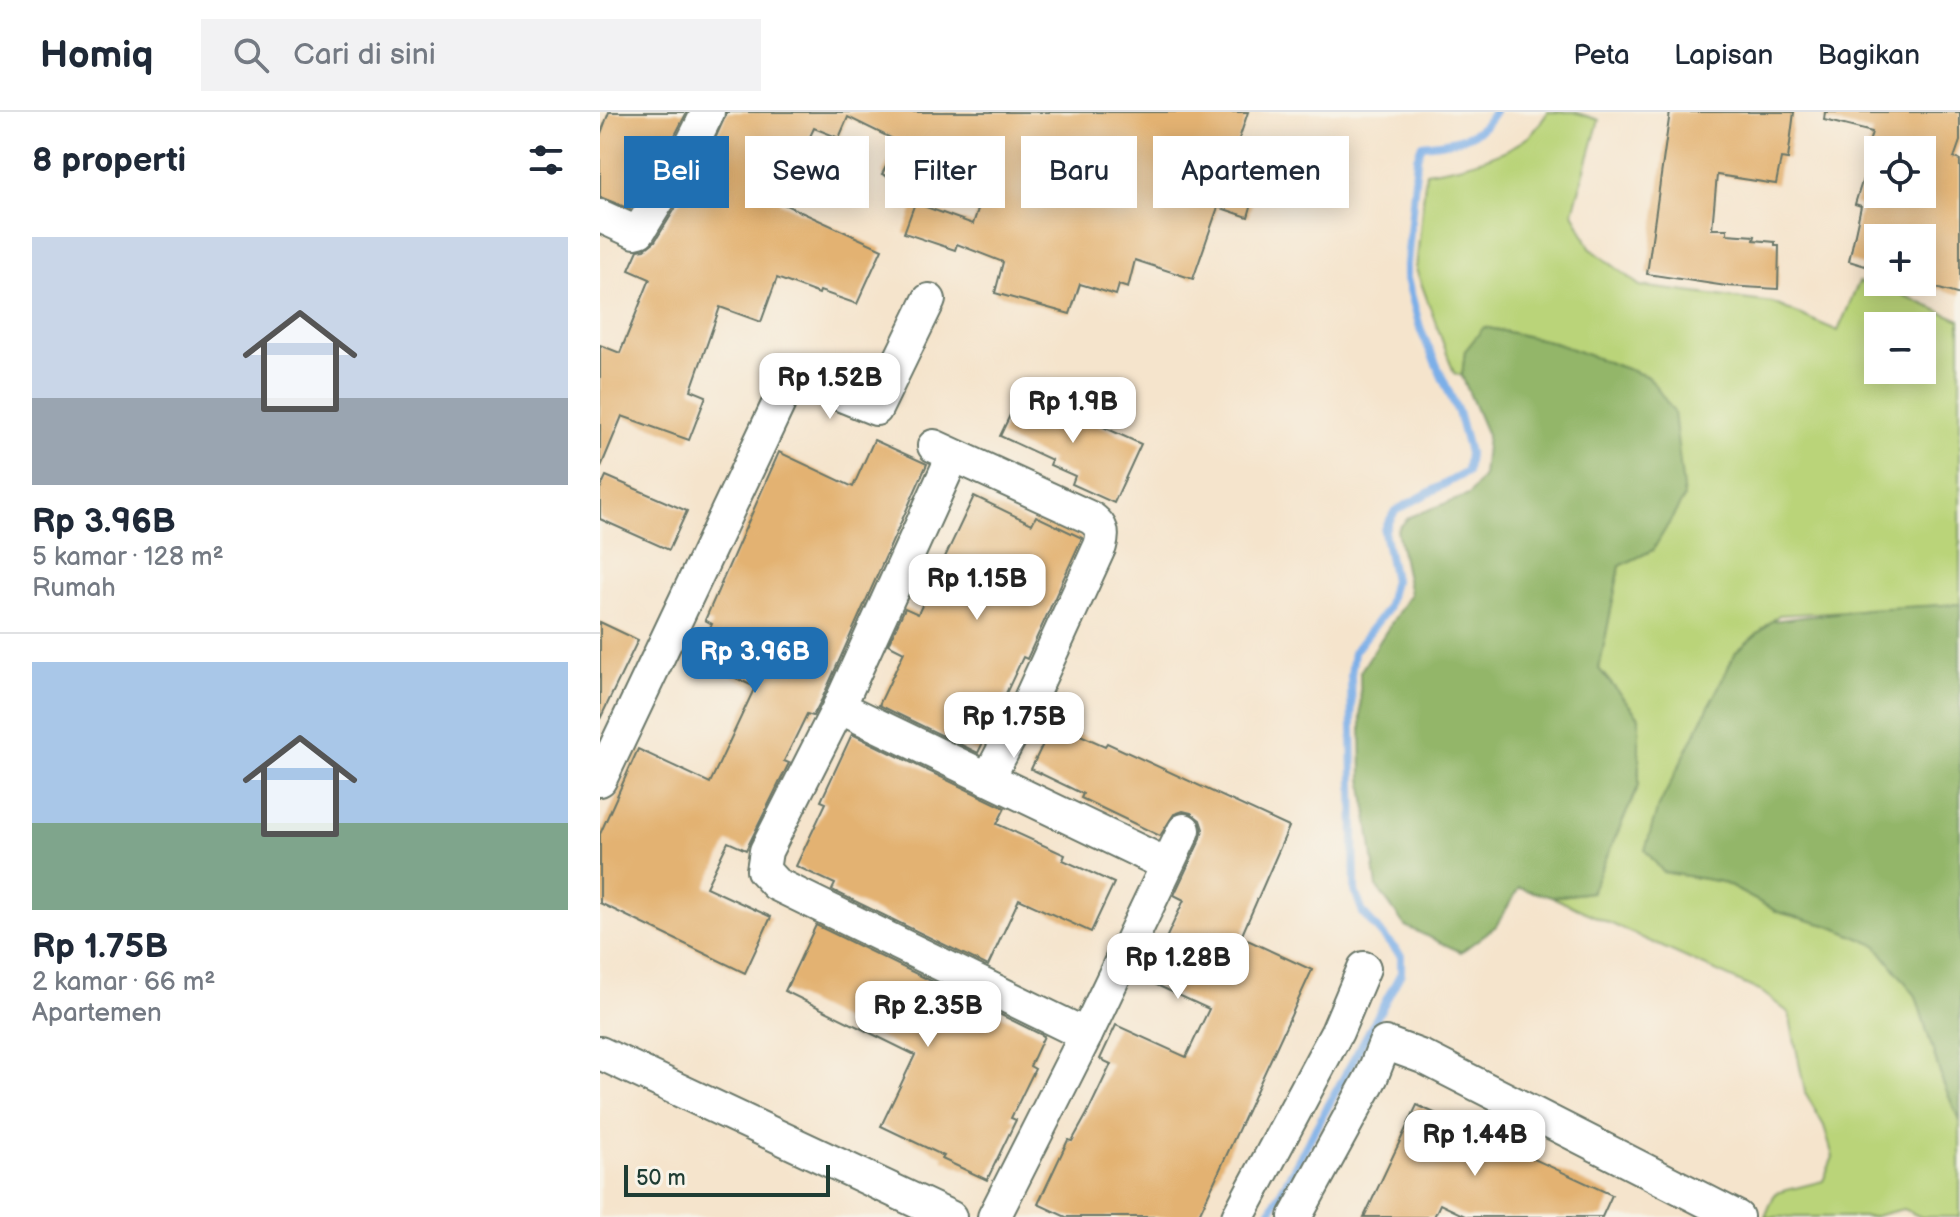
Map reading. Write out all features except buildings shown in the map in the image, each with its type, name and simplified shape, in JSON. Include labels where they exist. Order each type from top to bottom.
[{"type":"street","points":[[600,216],[639,231],[689,150],[708,112]]},
{"type":"street","points":[[600,780],[784,392],[796,383],[814,384],[876,409],[929,300]]},
{"type":"street","points":[[988,779],[1030,699],[1103,537],[1101,528],[1091,518],[944,451],[839,707],[766,851],[763,870],[776,884],[1086,1035]]},
{"type":"street","points":[[839,707],[1166,864]]},
{"type":"street","points":[[994,1217],[1184,830]]},
{"type":"street","points":[[1295,1217],[1372,1076],[1362,1038],[1364,968]]},
{"type":"street","points":[[1238,1217],[1362,1038]]},
{"type":"street","points":[[1362,1038],[1423,1057],[1737,1217]]},
{"type":"street","points":[[600,1053],[950,1217]]},
{"type":"green space","points":[[1548,112],[1574,112],[1599,120],[1573,212],[1590,248],[1640,286],[1773,303],[1838,331],[1859,282],[1864,283],[1864,296],[1905,296],[1960,320],[1960,604],[1779,615],[1736,652],[1663,872],[1722,882],[1778,912],[1830,926],[1876,945],[1916,996],[1943,1083],[1960,1122],[1960,1217],[1921,1217],[1903,1209],[1871,1217],[1765,1217],[1775,1193],[1823,1181],[1833,1157],[1824,1126],[1805,1092],[1789,1013],[1762,992],[1552,897],[1592,892],[1639,717],[1599,669],[1620,565],[1653,550],[1649,377],[1549,341],[1485,327],[1465,351],[1462,376],[1454,373],[1416,269],[1426,172],[1466,164],[1505,151],[1536,129]]},
{"type":"green space","points":[[1484,327],[1549,341],[1649,377],[1674,412],[1684,498],[1653,550],[1620,566],[1599,669],[1639,717],[1639,785],[1591,892],[1552,897],[1519,888],[1496,926],[1461,952],[1405,926],[1377,887],[1362,778],[1360,672],[1410,594],[1397,530],[1409,517],[1469,495],[1483,476],[1487,435],[1462,376],[1465,351]]},
{"type":"green space","points":[[1960,604],[1960,1122],[1943,1083],[1916,996],[1876,945],[1830,926],[1778,912],[1722,882],[1663,872],[1645,850],[1657,810],[1736,652],[1772,621],[1866,609]]},
{"type":"waterway","points":[[1267,1217],[1401,973],[1401,956],[1363,913],[1355,891],[1351,675],[1354,652],[1387,609],[1394,580],[1384,531],[1395,511],[1467,472],[1469,453],[1458,412],[1421,331],[1406,275],[1417,158],[1422,145],[1454,141],[1473,134],[1494,112]]}]
